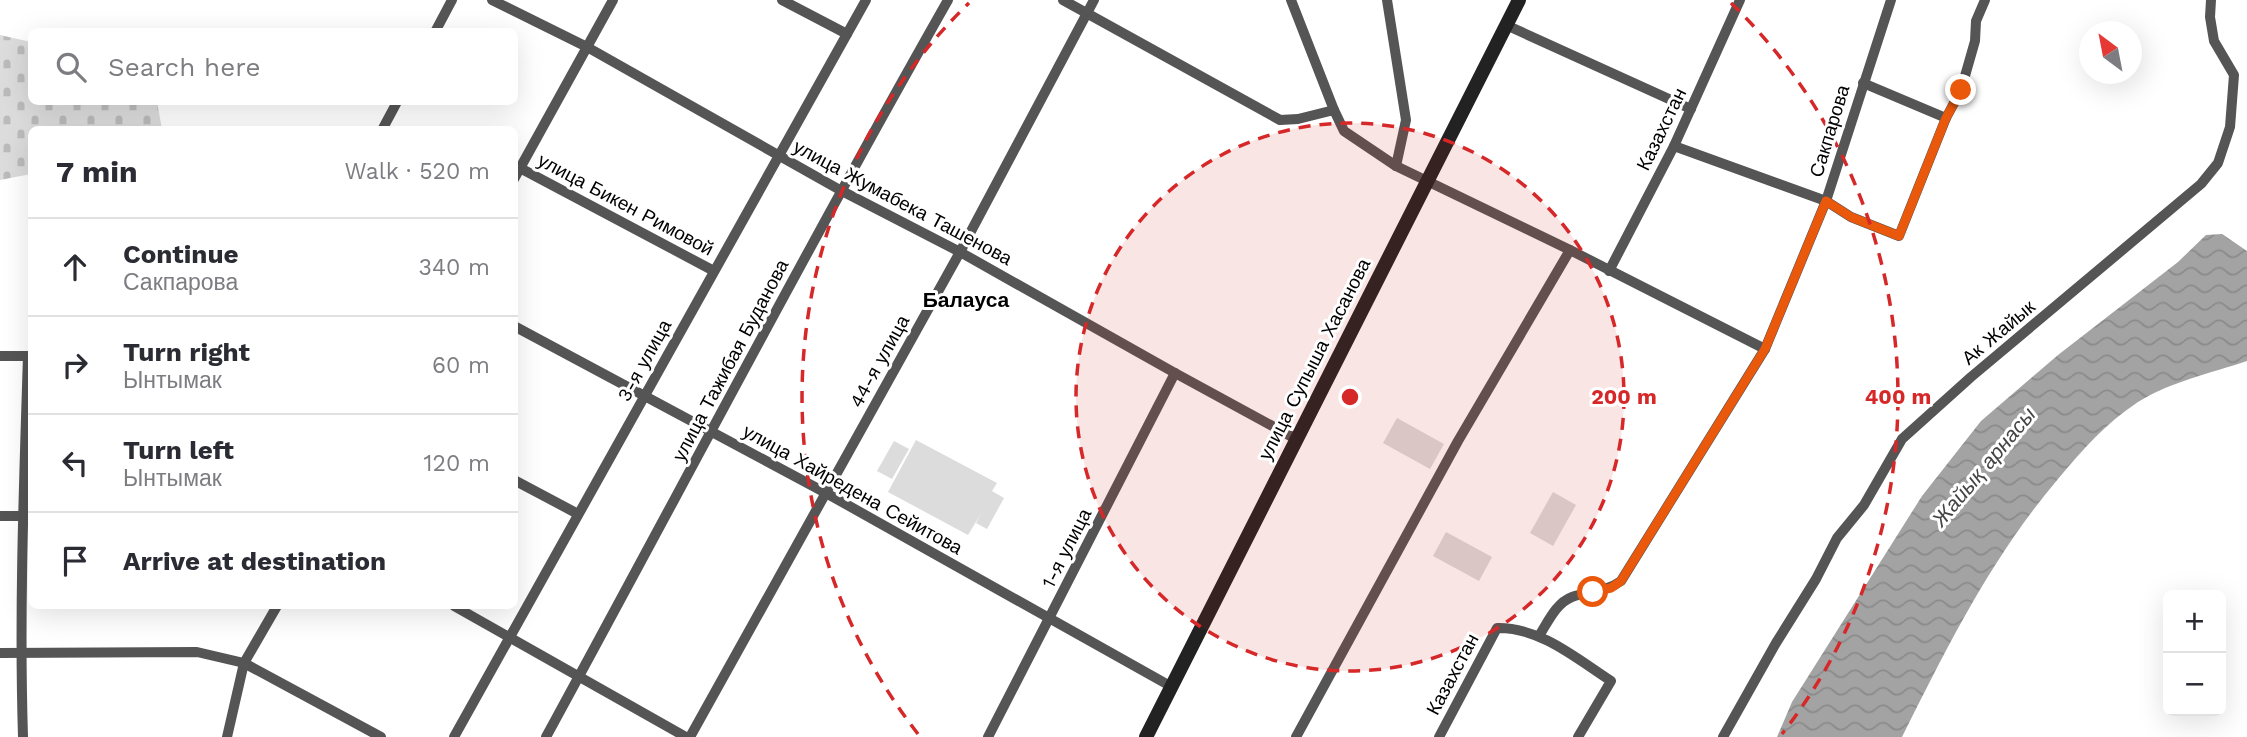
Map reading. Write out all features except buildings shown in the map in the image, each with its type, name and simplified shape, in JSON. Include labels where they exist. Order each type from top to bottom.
[{"type":"street","points":[[437,28],[452,0]]},
{"type":"street","name":"улица Жумабека Ташенова","points":[[492,0],[587,47],[840,190],[960,252],[1296,439]]},
{"type":"street","points":[[518,172],[613,0]]},
{"type":"street","points":[[782,0],[847,34]]},
{"type":"street","name":"3-я улица","points":[[454,737],[866,0]]},
{"type":"street","name":"улица Тажибая Буданова","points":[[546,737],[840,190],[948,0]]},
{"type":"street","points":[[1063,0],[1280,120],[1298,119],[1334,110]]},
{"type":"street","name":"44-я улица","points":[[688,737],[960,252],[1094,0]]},
{"type":"street","points":[[1291,0],[1343,131],[1396,166],[1765,349]]},
{"type":"street","points":[[1387,0],[1406,120],[1396,166]]},
{"type":"street","name":"улица Супыша Хасанова","points":[[1146,737],[1519,0]]},
{"type":"street","name":"Казахстан","points":[[1609,271],[1674,146],[1740,0]]},
{"type":"street","name":"Сакпарова","points":[[1539,636],[1555,610],[1570,598],[1611,588],[1621,581],[1765,349],[1826,201],[1891,0]]},
{"type":"street","points":[[1674,146],[1826,201],[1851,217],[1899,236],[1946,118],[1961,90],[1975,41],[1976,21],[1985,0]]},
{"type":"street","name":"Ак Жайык","points":[[1723,737],[1816,579],[1837,538],[1864,505],[1902,439],[1971,377],[2201,184],[2218,163],[2230,127],[2234,75],[2214,41],[2210,17],[2211,0]]},
{"type":"street","points":[[1506,25],[1691,109]]},
{"type":"street","points":[[1863,83],[1946,118]]},
{"type":"street","points":[[384,126],[395,105]]},
{"type":"street","name":"улица Бикен Римовой","points":[[520,168],[714,271]]},
{"type":"street","points":[[1296,737],[1458,441],[1570,250]]},
{"type":"street","name":"улица Хайредена Сейитова","points":[[518,328],[826,493],[1172,687]]},
{"type":"street","points":[[0,356],[28,356]]},
{"type":"street","name":"1-я улица","points":[[988,737],[1175,373]]},
{"type":"street","points":[[23,737],[20,654],[28,463]]},
{"type":"street","points":[[518,482],[578,514]]},
{"type":"street","points":[[0,516],[27,516]]},
{"type":"street","points":[[227,737],[244,663],[275,609]]},
{"type":"street","points":[[460,609],[688,737]]},
{"type":"street","name":"Казахстан","points":[[1439,737],[1497,628],[1513,627],[1539,636]]},
{"type":"street","points":[[1539,636],[1611,681],[1578,737]]},
{"type":"street","points":[[0,653],[197,652],[244,663],[381,737]]},
{"type":"green space","points":[[0,35],[28,41],[28,105],[158,105],[161,126],[28,126],[28,175],[0,180]]},
{"type":"green space","points":[[1397,418],[1444,444],[1430,469],[1383,443]]},
{"type":"green space","points":[[916,440],[997,483],[992,491],[1004,498],[987,529],[976,523],[982,512],[968,535],[888,492]]},
{"type":"green space","points":[[894,441],[909,449],[892,479],[877,471]]},
{"type":"green space","points":[[1553,492],[1576,505],[1553,546],[1530,533]]},
{"type":"green space","points":[[1446,532],[1492,557],[1479,581],[1433,556]]},
{"type":"water","name":"Жайық арнасы","points":[[2222,234],[2247,251],[2247,361],[2177,383],[2150,395],[2115,419],[2085,447],[2034,509],[1991,571],[1902,737],[1777,737],[1792,702],[1922,496],[1981,421],[2058,355],[2178,262],[2206,235]]},
{"type":"district","name":"Балауса","points":[[966,300]]},
{"type":"route","points":[[1593,592],[1611,588],[1621,581],[1765,349],[1826,201],[1851,217],[1899,236],[1946,118],[1961,90]]}]
